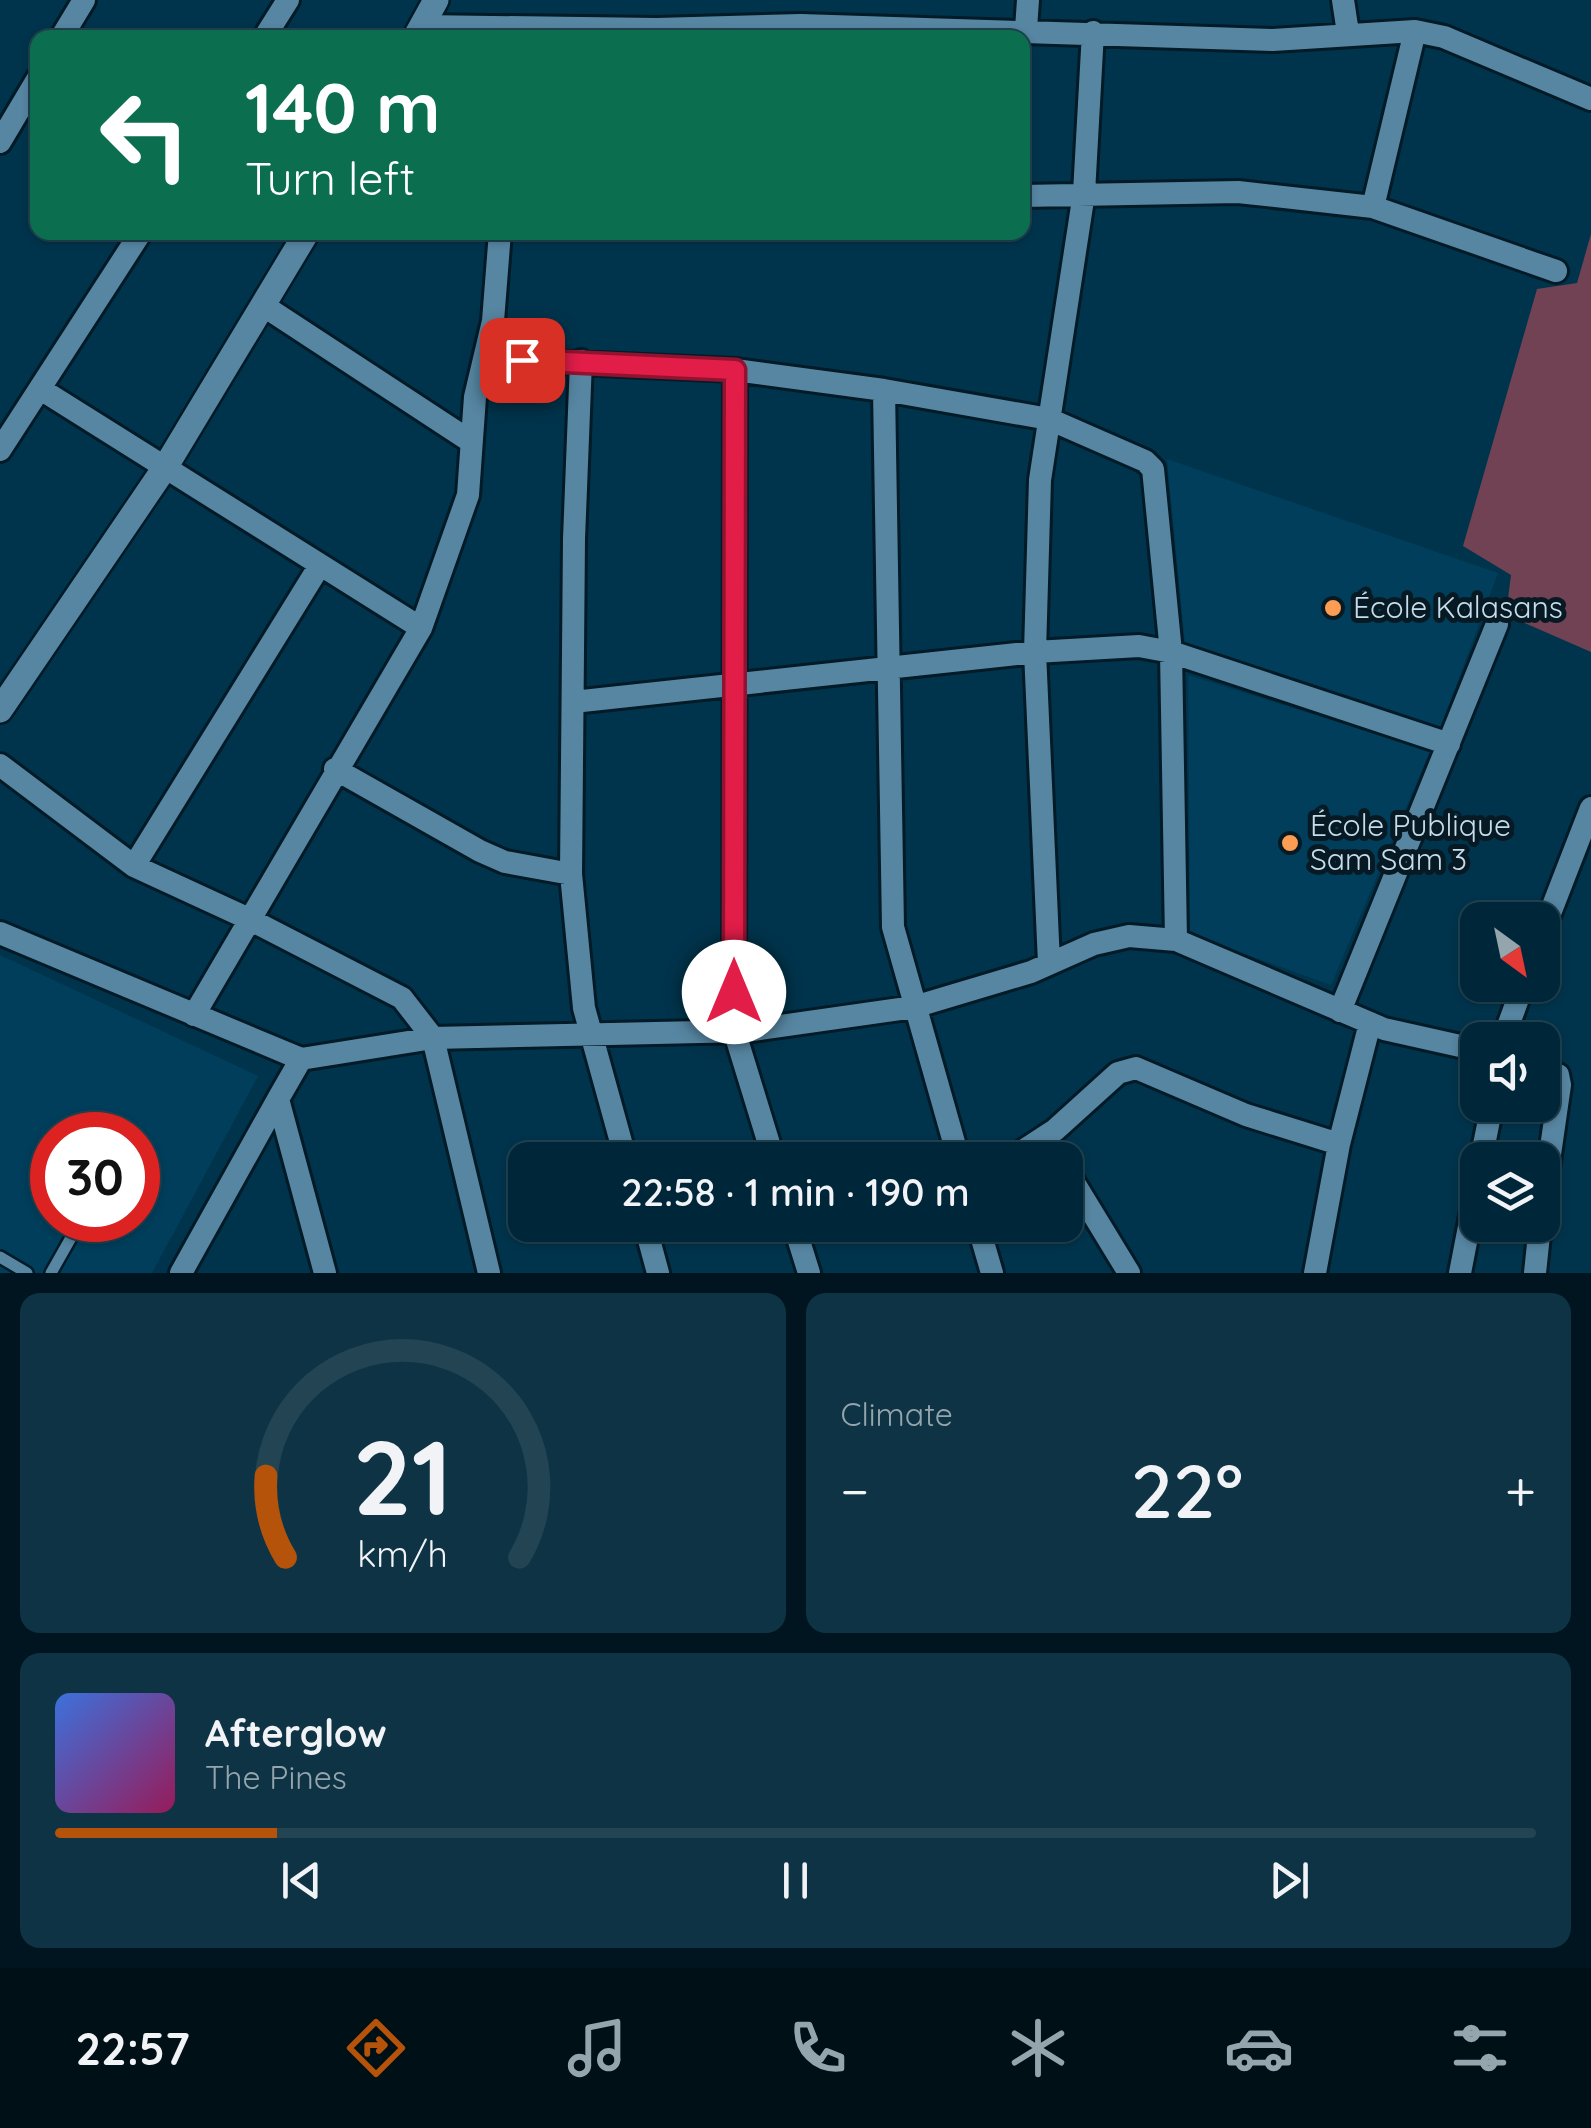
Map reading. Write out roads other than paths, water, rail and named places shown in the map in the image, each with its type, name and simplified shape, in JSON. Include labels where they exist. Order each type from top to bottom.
[{"type":"street","points":[[66,30],[84,0]]},
{"type":"street","points":[[269,30],[288,0]]},
{"type":"street","points":[[419,30],[436,0]]},
{"type":"street","points":[[802,25],[804,0]]},
{"type":"street","points":[[1026,29],[1028,0]]},
{"type":"street","points":[[1343,0],[1348,33]]},
{"type":"street","points":[[577,30],[802,25],[1026,29],[1273,40],[1415,31],[1444,37],[1591,99]]},
{"type":"street","points":[[1372,207],[1415,31]]},
{"type":"street","points":[[1049,963],[1036,652],[1040,480],[1084,193],[1093,32]]},
{"type":"street","points":[[0,142],[30,91]]},
{"type":"street","points":[[1030,196],[1238,192],[1372,207],[1556,271]]},
{"type":"street","points":[[0,450],[136,240]]},
{"type":"street","points":[[0,710],[166,466],[302,240]]},
{"type":"street","points":[[194,1015],[421,628],[460,526],[472,466],[470,440],[486,359],[499,240]]},
{"type":"street","points":[[264,306],[470,440]]},
{"type":"street","points":[[486,359],[735,370],[884,390],[1049,419],[1145,461],[1152,469],[1171,652],[1176,940]]},
{"type":"street","points":[[581,361],[571,874],[578,970],[590,1032],[621,1142]]},
{"type":"street","points":[[735,370],[731,686],[734,1030],[768,1142]]},
{"type":"street","points":[[42,390],[421,628]]},
{"type":"street","points":[[884,390],[893,928],[954,1142]]},
{"type":"street","points":[[134,866],[320,564]]},
{"type":"street","points":[[1340,1011],[1497,624]]},
{"type":"street","points":[[573,702],[1036,652],[1139,646],[1171,652],[1449,744]]},
{"type":"street","points":[[0,765],[134,866],[249,918],[402,998],[433,1038],[489,1273]]},
{"type":"street","points":[[335,769],[480,851],[505,862],[571,874]]},
{"type":"street","points":[[1554,902],[1591,808]]},
{"type":"street","points":[[0,933],[301,1059],[433,1038],[734,1030],[914,1007],[1129,936],[1176,940],[1370,1023],[1460,1046]]},
{"type":"street","points":[[1314,1273],[1339,1144],[1370,1023]]},
{"type":"street","points":[[181,1273],[301,1059]]},
{"type":"street","points":[[1038,1142],[1118,1073],[1136,1068],[1246,1115],[1339,1144]]},
{"type":"street","points":[[278,1099],[325,1273]]},
{"type":"street","points":[[1046,1137],[1049,1142]]},
{"type":"street","points":[[1083,1198],[1129,1273]]},
{"type":"street","points":[[649,1242],[658,1273]]},
{"type":"street","points":[[799,1242],[809,1273]]},
{"type":"street","points":[[983,1242],[992,1273]]},
{"type":"street","points":[[1460,1273],[1466,1242]]},
{"type":"street","points":[[1534,1273],[1538,1242]]},
{"type":"lane","points":[[51,1273],[69,1242]]},
{"type":"lane","points":[[0,1257],[27,1273]]},
{"type":"place","name":"École Kalasans","points":[[1333,608]]},
{"type":"place","name":"École Publique Sam Sam 3","points":[[1290,843]]}]
